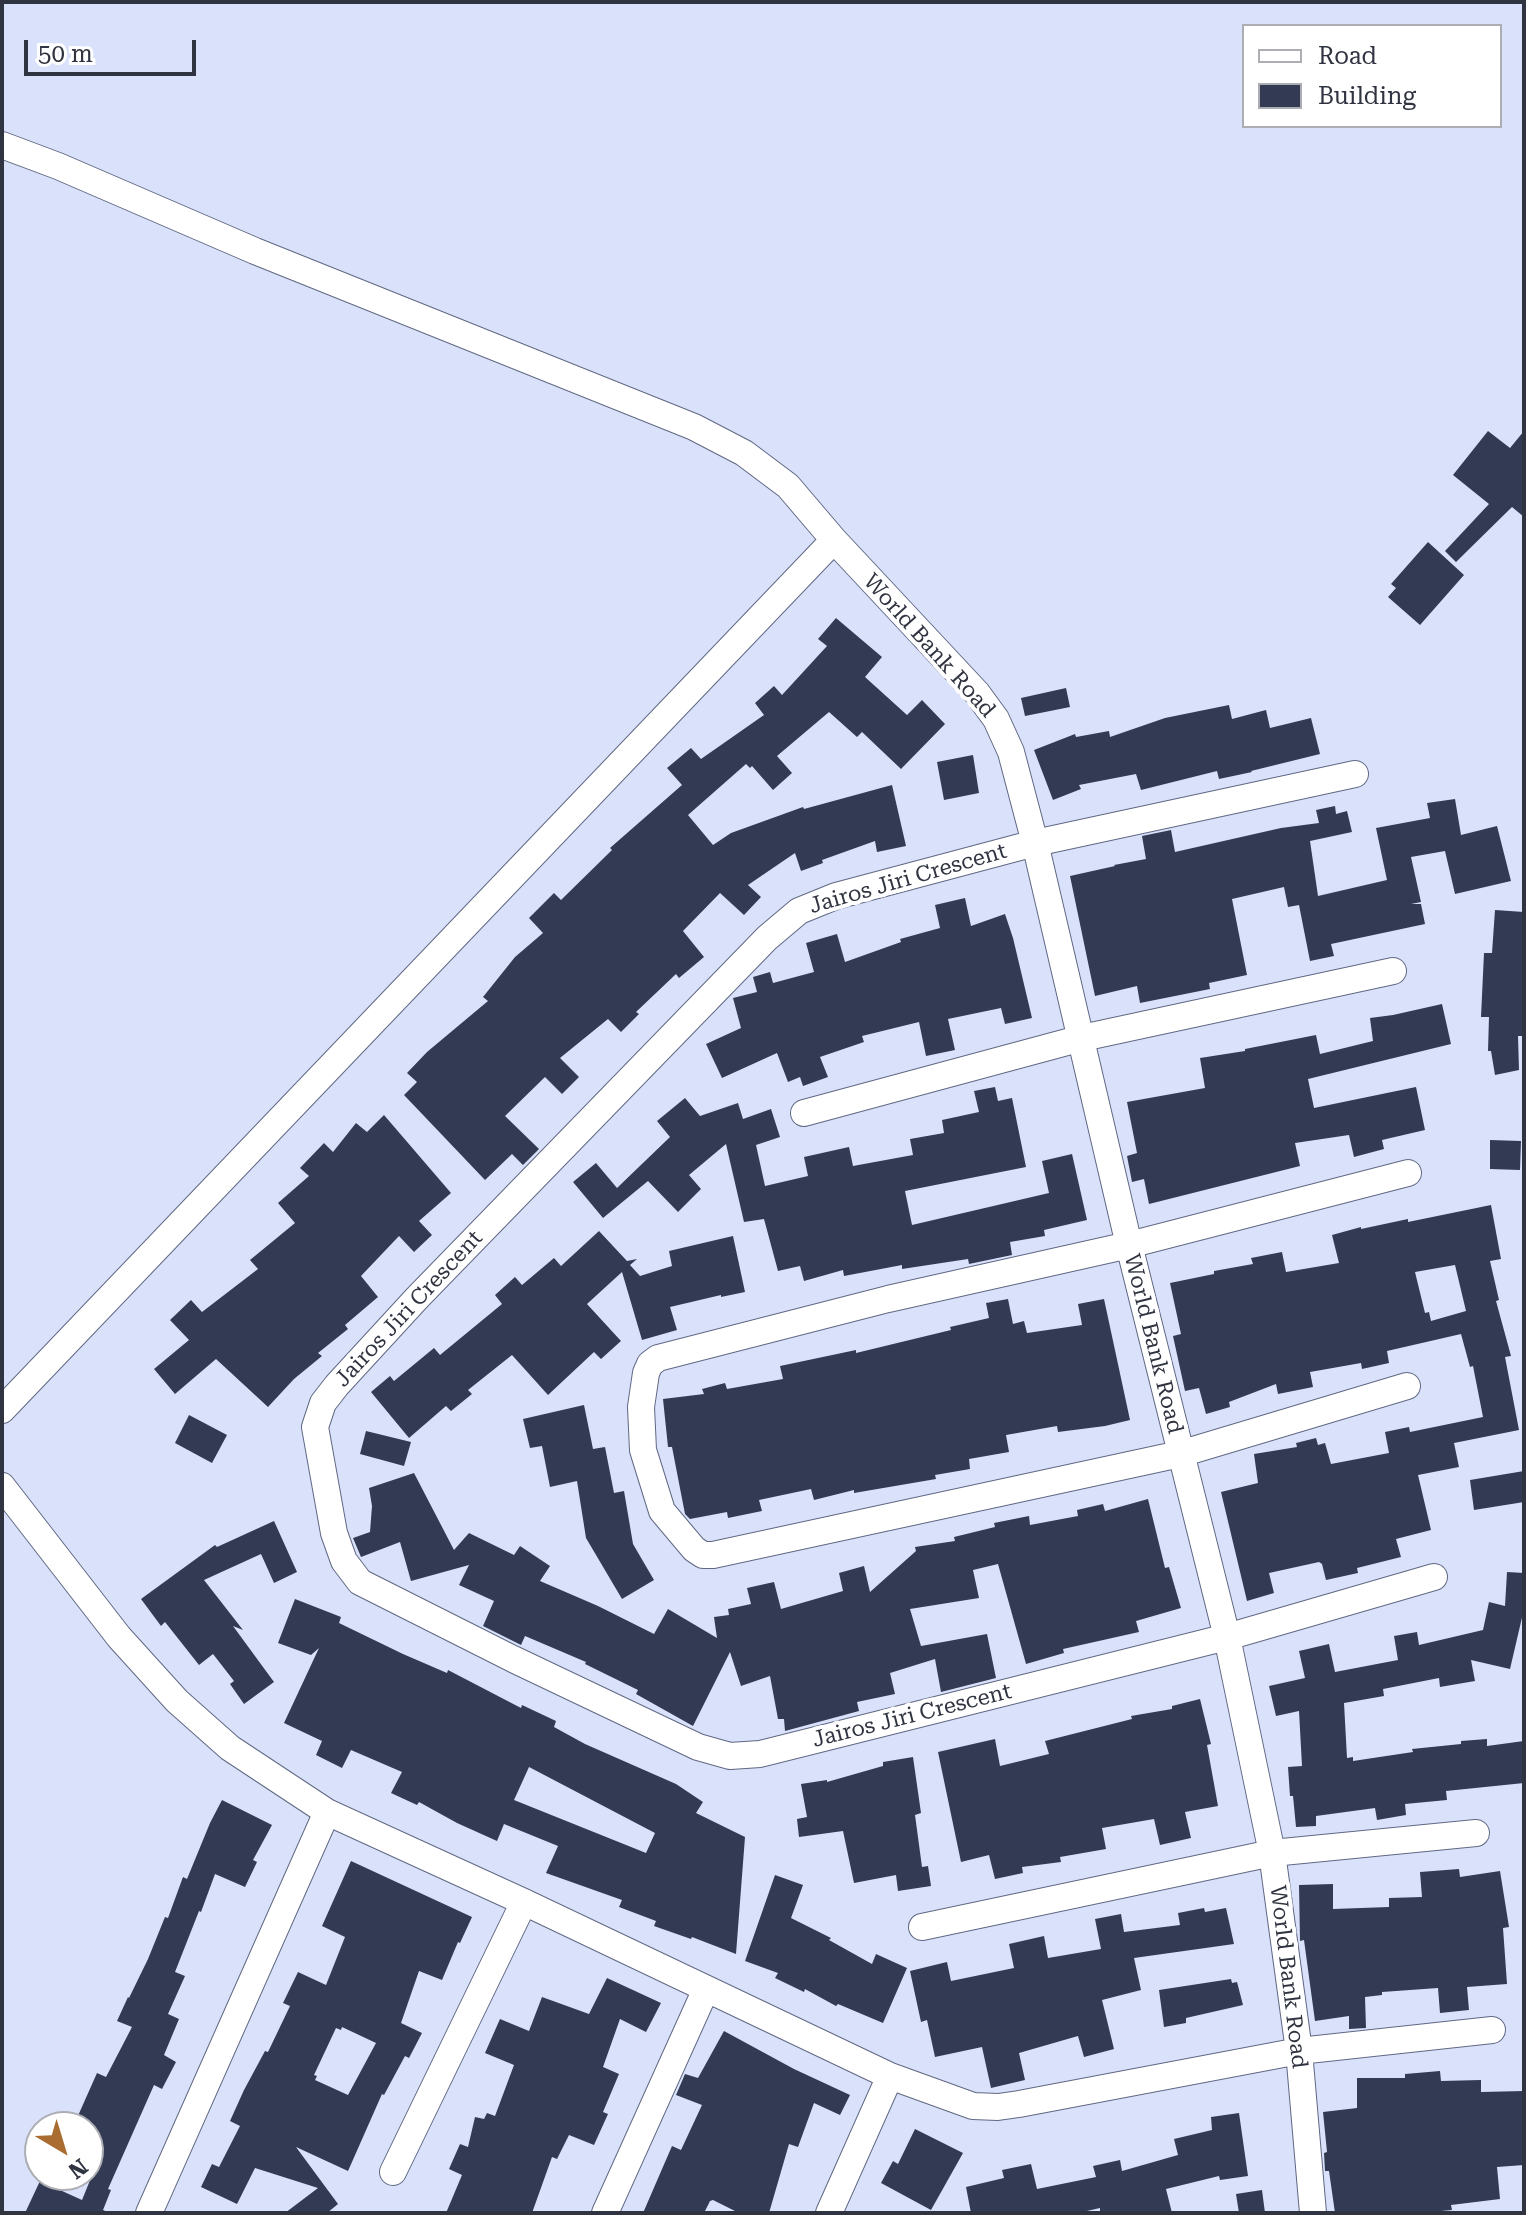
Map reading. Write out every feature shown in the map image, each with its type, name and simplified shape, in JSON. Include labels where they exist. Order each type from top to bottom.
[{"type":"street","name":"World Bank Road","points":[[2,145],[255,251],[694,427],[744,453],[788,486],[834,540],[977,693],[996,719],[1011,752],[1035,843],[1129,1245],[1227,1637],[1272,1853],[1299,2051],[1313,2213]]},
{"type":"street","points":[[2,1410],[834,540]]},
{"type":"street","name":"Jairos Jiri Crescent","points":[[1355,774],[1035,843],[836,896],[799,911],[767,938],[417,1298],[337,1385],[323,1403],[315,1427],[334,1533],[344,1561],[360,1582],[698,1747],[730,1756],[760,1754],[1227,1637],[1434,1577]]},
{"type":"street","points":[[804,1113],[1082,1038],[1393,971]]},
{"type":"street","points":[[1407,1386],[1180,1454],[713,1555],[703,1555],[694,1549],[662,1511],[643,1450],[641,1407],[646,1373],[650,1364],[658,1358],[888,1299],[1129,1245],[1408,1173]]},
{"type":"street","points":[[2,1486],[119,1637],[177,1701],[230,1748],[327,1812],[890,2076],[973,2106],[998,2107],[1299,2051],[1492,2030]]},
{"type":"street","points":[[149,2213],[327,1812]]},
{"type":"street","points":[[922,1927],[1272,1853],[1476,1833]]},
{"type":"street","points":[[393,2172],[524,1902]]},
{"type":"street","points":[[605,2213],[706,1989]]},
{"type":"street","points":[[829,2213],[890,2076]]},
{"type":"building","points":[[1488,431],[1510,448],[1524,431],[1524,517],[1512,507],[1456,562],[1445,551],[1489,504],[1453,475]]},
{"type":"building","points":[[1428,542],[1464,575],[1420,625],[1388,597],[1396,588],[1391,584]]},
{"type":"building","points":[[836,618],[882,657],[865,677],[907,715],[922,700],[945,724],[901,769],[862,732],[857,737],[829,712],[777,756],[792,773],[773,790],[752,766],[750,768],[746,764],[688,815],[713,845],[731,833],[803,807],[892,785],[906,846],[877,852],[875,841],[801,871],[795,853],[748,885],[761,897],[744,915],[720,893],[683,931],[704,957],[679,978],[676,974],[636,1012],[639,1014],[621,1032],[608,1019],[560,1058],[579,1077],[562,1094],[545,1077],[505,1116],[539,1149],[523,1165],[512,1154],[485,1180],[404,1095],[417,1082],[407,1073],[427,1052],[488,1001],[483,997],[515,957],[543,933],[529,918],[554,893],[561,900],[612,850],[610,848],[682,785],[667,768],[691,748],[701,759],[764,715],[755,703],[774,686],[782,695],[827,646],[818,639]]},
{"type":"building","points":[[1066,688],[1070,707],[1025,716],[1021,698]]},
{"type":"building","points":[[1229,705],[1232,719],[1266,710],[1270,728],[1311,718],[1320,754],[1219,779],[1217,771],[1141,790],[1136,774],[1079,785],[1081,789],[1053,800],[1034,750],[1075,734],[1076,737],[1109,731],[1110,737],[1165,718]]},
{"type":"building","points":[[973,755],[979,793],[944,800],[937,762]]},
{"type":"building","points":[[1455,799],[1461,835],[1497,826],[1511,881],[1455,894],[1445,851],[1411,857],[1421,902],[1411,904],[1421,904],[1425,924],[1331,944],[1334,956],[1310,961],[1299,905],[1288,907],[1284,887],[1232,899],[1247,975],[1209,983],[1210,989],[1140,1003],[1137,986],[1095,996],[1070,876],[1146,859],[1142,836],[1171,830],[1175,852],[1281,828],[1319,823],[1316,810],[1335,806],[1336,814],[1347,811],[1352,832],[1310,841],[1318,896],[1387,880],[1376,828],[1430,818],[1427,803]]},
{"type":"building","points":[[965,898],[971,926],[1005,914],[1032,1018],[1005,1024],[1001,1008],[948,1019],[955,1050],[926,1056],[919,1022],[862,1036],[864,1042],[820,1057],[828,1077],[803,1086],[800,1077],[788,1082],[777,1053],[722,1078],[706,1044],[741,1028],[733,998],[757,992],[753,977],[770,972],[773,983],[814,972],[806,943],[837,934],[845,962],[901,942],[900,939],[940,928],[935,905]]},
{"type":"building","points":[[1495,910],[1524,912],[1524,1036],[1518,1036],[1519,1070],[1495,1075],[1491,1051],[1488,1051],[1489,1017],[1481,1017],[1484,953],[1492,953]]},
{"type":"building","points":[[1442,1004],[1451,1044],[1308,1079],[1314,1108],[1416,1087],[1425,1130],[1382,1140],[1384,1149],[1354,1157],[1349,1135],[1295,1143],[1300,1166],[1149,1204],[1144,1179],[1132,1182],[1127,1156],[1137,1153],[1127,1102],[1205,1088],[1200,1058],[1316,1035],[1320,1054],[1373,1041],[1370,1018]]},
{"type":"building","points":[[995,1087],[998,1101],[1012,1098],[1026,1167],[905,1191],[912,1225],[1049,1193],[1042,1161],[1072,1154],[1087,1220],[1044,1230],[1045,1236],[1010,1242],[1012,1255],[969,1264],[968,1259],[902,1269],[902,1265],[844,1276],[843,1270],[804,1281],[800,1266],[778,1271],[764,1219],[744,1222],[726,1144],[689,1175],[701,1189],[678,1212],[648,1181],[603,1218],[573,1182],[596,1163],[617,1188],[670,1137],[657,1121],[685,1098],[700,1116],[738,1103],[743,1119],[771,1109],[780,1137],[756,1145],[765,1186],[808,1176],[804,1157],[849,1147],[853,1166],[913,1155],[910,1139],[944,1133],[942,1120],[979,1112],[974,1091]]},
{"type":"building","points":[[384,1115],[451,1193],[419,1221],[432,1235],[414,1252],[399,1236],[361,1276],[378,1297],[345,1325],[348,1329],[318,1353],[322,1356],[294,1379],[268,1407],[216,1359],[175,1394],[154,1369],[189,1340],[170,1320],[191,1300],[202,1312],[258,1269],[250,1260],[295,1223],[278,1203],[309,1176],[300,1168],[324,1143],[333,1152],[356,1123],[367,1132]]},
{"type":"building","points":[[1490,1140],[1521,1141],[1520,1170],[1490,1169]]},
{"type":"building","points":[[1491,1205],[1501,1259],[1490,1261],[1499,1300],[1496,1301],[1511,1356],[1505,1357],[1519,1430],[1454,1443],[1459,1467],[1418,1475],[1431,1530],[1396,1539],[1401,1557],[1357,1568],[1358,1573],[1326,1580],[1319,1562],[1269,1573],[1274,1593],[1247,1601],[1221,1492],[1258,1483],[1254,1454],[1297,1447],[1296,1443],[1316,1438],[1318,1445],[1325,1443],[1331,1464],[1389,1453],[1385,1432],[1409,1427],[1410,1432],[1483,1417],[1473,1366],[1470,1367],[1461,1334],[1387,1351],[1389,1363],[1362,1369],[1361,1363],[1310,1372],[1313,1387],[1278,1394],[1276,1384],[1229,1402],[1230,1407],[1206,1414],[1199,1388],[1185,1391],[1173,1336],[1181,1334],[1170,1283],[1253,1264],[1251,1258],[1282,1252],[1286,1272],[1339,1263],[1332,1235],[1408,1219],[1408,1222]],"holes":[[[1455,1265],[1466,1311],[1431,1321],[1429,1312],[1425,1313],[1415,1272]]]},
{"type":"building","points":[[599,1231],[627,1261],[637,1259],[630,1265],[640,1276],[672,1266],[669,1251],[733,1236],[745,1292],[670,1307],[677,1330],[642,1340],[622,1272],[587,1304],[621,1341],[601,1359],[594,1352],[548,1395],[512,1355],[468,1390],[472,1394],[451,1411],[446,1406],[409,1438],[371,1392],[390,1376],[394,1381],[434,1348],[440,1355],[502,1304],[495,1295],[515,1277],[522,1285],[554,1258],[561,1266]]},
{"type":"building","points":[[1008,1299],[1013,1324],[1024,1321],[1027,1333],[1082,1325],[1078,1304],[1104,1299],[1130,1420],[1058,1432],[1057,1426],[1006,1435],[1009,1452],[969,1459],[970,1469],[935,1475],[936,1479],[854,1493],[854,1490],[814,1500],[811,1489],[759,1500],[762,1511],[728,1518],[727,1512],[690,1519],[685,1514],[672,1447],[668,1447],[663,1399],[704,1394],[702,1389],[725,1383],[727,1389],[783,1379],[780,1366],[856,1350],[856,1353],[951,1330],[950,1327],[989,1318],[986,1303]]},
{"type":"building","points":[[584,1405],[593,1449],[605,1447],[614,1493],[624,1491],[633,1544],[654,1580],[622,1599],[586,1538],[577,1481],[550,1487],[542,1446],[530,1448],[523,1419]]},
{"type":"building","points":[[189,1415],[227,1435],[212,1463],[175,1443]]},
{"type":"building","points":[[366,1431],[411,1442],[404,1466],[360,1454]]},
{"type":"building","points":[[1524,1471],[1524,1502],[1474,1510],[1470,1480]]},
{"type":"building","points":[[414,1473],[454,1550],[469,1533],[514,1555],[520,1546],[550,1566],[540,1581],[654,1634],[668,1609],[717,1638],[714,1617],[729,1615],[728,1609],[751,1604],[747,1588],[774,1582],[781,1609],[843,1591],[839,1573],[864,1566],[870,1592],[916,1551],[915,1547],[955,1541],[954,1537],[995,1527],[994,1523],[1029,1516],[1030,1525],[1078,1516],[1077,1510],[1103,1504],[1105,1511],[1148,1499],[1165,1568],[1169,1567],[1181,1608],[1136,1621],[1139,1632],[1063,1649],[1064,1653],[1026,1664],[998,1564],[973,1570],[979,1598],[910,1609],[921,1646],[987,1634],[996,1678],[941,1692],[935,1659],[890,1673],[895,1694],[857,1702],[859,1711],[785,1731],[784,1719],[778,1719],[770,1676],[741,1686],[730,1652],[693,1726],[636,1694],[638,1690],[586,1662],[525,1636],[521,1645],[483,1626],[494,1601],[459,1585],[469,1565],[411,1581],[400,1542],[361,1557],[353,1538],[370,1532],[372,1506],[369,1488]]},
{"type":"building","points":[[274,1521],[297,1572],[274,1583],[261,1554],[204,1580],[243,1630],[233,1626],[274,1682],[244,1704],[230,1684],[234,1681],[213,1654],[199,1665],[165,1622],[161,1626],[141,1599],[215,1545],[217,1547]]},
{"type":"building","points":[[1507,1572],[1524,1573],[1524,1609],[1510,1669],[1471,1660],[1475,1681],[1440,1687],[1439,1678],[1383,1689],[1384,1696],[1344,1703],[1347,1758],[1353,1757],[1353,1761],[1413,1752],[1412,1749],[1461,1744],[1461,1741],[1487,1739],[1487,1746],[1524,1741],[1524,1783],[1446,1791],[1447,1800],[1405,1804],[1406,1815],[1377,1820],[1375,1808],[1316,1816],[1316,1826],[1296,1827],[1288,1767],[1302,1766],[1299,1711],[1276,1716],[1269,1686],[1305,1678],[1299,1651],[1329,1644],[1335,1672],[1398,1660],[1394,1636],[1417,1632],[1419,1645],[1483,1630],[1489,1602],[1505,1606]]},
{"type":"building","points":[[295,1599],[341,1617],[339,1623],[403,1654],[447,1673],[448,1670],[521,1708],[522,1705],[556,1721],[554,1727],[676,1784],[703,1802],[696,1813],[745,1837],[736,1954],[654,1926],[656,1921],[619,1907],[622,1900],[546,1873],[558,1846],[504,1824],[497,1841],[419,1802],[417,1805],[391,1793],[402,1772],[351,1750],[342,1768],[316,1755],[322,1741],[284,1723],[319,1648],[311,1655],[278,1643]],"holes":[[[529,1767],[655,1833],[646,1853],[514,1800]]]},
{"type":"building","points":[[1200,1699],[1211,1744],[1207,1745],[1218,1806],[1185,1812],[1191,1838],[1160,1845],[1154,1819],[1102,1828],[1106,1849],[1060,1857],[1061,1862],[1022,1867],[1023,1873],[995,1879],[989,1855],[961,1862],[938,1752],[995,1739],[1000,1766],[1049,1754],[1045,1741]]},
{"type":"building","points":[[913,1757],[921,1813],[915,1815],[922,1867],[928,1866],[931,1886],[898,1891],[896,1875],[854,1883],[843,1831],[799,1837],[797,1819],[807,1817],[801,1784],[827,1782],[883,1766],[883,1762]]},
{"type":"building","points":[[222,1800],[272,1825],[253,1860],[257,1862],[245,1887],[215,1874],[199,1911],[175,1972],[185,1976],[168,2014],[179,2019],[164,2055],[176,2062],[162,2089],[154,2085],[108,2189],[111,2190],[103,2210],[110,2213],[25,2213],[35,2191],[62,2191],[82,2200],[86,2191],[104,2191],[104,2111],[80,2111],[97,2073],[106,2077],[132,2027],[117,2021],[165,1917],[168,1918],[183,1877],[187,1879]]},
{"type":"building","points":[[351,1861],[472,1917],[442,1980],[419,1971],[401,2023],[422,2033],[409,2058],[405,2056],[382,2094],[348,2171],[296,2147],[338,2204],[327,2213],[285,2213],[318,2188],[255,2168],[237,2204],[201,2187],[212,2164],[219,2167],[240,2126],[230,2121],[290,2006],[283,2003],[298,1972],[326,1985],[345,1937],[322,1926]],"holes":[[[342,2027],[376,2043],[348,2095],[315,2080],[317,2076],[314,2075],[336,2028],[341,2030]]]},
{"type":"building","points":[[1459,1869],[1460,1877],[1500,1871],[1509,1927],[1503,1928],[1507,1984],[1467,1987],[1469,2010],[1440,2013],[1438,1988],[1382,1992],[1382,1995],[1365,1997],[1366,2028],[1349,2029],[1349,2016],[1315,2021],[1304,1940],[1300,1941],[1299,1885],[1333,1884],[1333,1909],[1389,1907],[1389,1898],[1422,1897],[1420,1872]]},
{"type":"building","points":[[775,1875],[803,1885],[791,1918],[872,1964],[876,1954],[907,1968],[883,2023],[838,2004],[836,2006],[805,1989],[804,1992],[775,1978],[778,1973],[745,1961]]},
{"type":"building","points":[[1204,1908],[1205,1912],[1226,1908],[1234,1944],[1134,1958],[1141,1990],[1102,2000],[1114,2049],[1084,2057],[1078,2036],[1019,2053],[1025,2080],[991,2088],[982,2047],[935,2057],[927,2020],[921,2022],[910,1971],[947,1962],[951,1981],[1014,1968],[1009,1944],[1044,1936],[1048,1958],[1101,1949],[1095,1919],[1121,1914],[1124,1932],[1180,1925],[1178,1913]]},
{"type":"building","points":[[607,1978],[661,2003],[646,2032],[620,2019],[603,2067],[619,2074],[603,2112],[608,2114],[594,2145],[569,2135],[557,2159],[552,2157],[532,2213],[446,2213],[462,2175],[449,2169],[460,2144],[468,2147],[475,2117],[484,2119],[487,2113],[495,2116],[514,2065],[485,2053],[500,2019],[529,2031],[542,1997],[589,2014]]},
{"type":"building","points":[[1231,1979],[1232,1983],[1237,1982],[1243,2005],[1186,2018],[1186,2023],[1164,2027],[1159,1990]]},
{"type":"building","points":[[724,2031],[850,2095],[840,2115],[814,2103],[798,2147],[789,2144],[769,2213],[739,2213],[713,2200],[704,2213],[643,2213],[672,2146],[681,2150],[702,2105],[676,2095],[685,2074],[698,2078]]},
{"type":"building","points":[[1440,2071],[1441,2081],[1481,2080],[1481,2092],[1524,2091],[1524,2165],[1497,2167],[1500,2199],[1451,2205],[1452,2210],[1419,2213],[1335,2213],[1329,2171],[1325,2171],[1324,2153],[1327,2152],[1323,2112],[1357,2108],[1357,2078],[1405,2078],[1405,2074]]},
{"type":"building","points":[[1239,2113],[1248,2176],[1220,2180],[1219,2176],[1166,2189],[1172,2213],[1100,2213],[1100,2208],[1078,2213],[971,2213],[966,2187],[1004,2178],[1002,2170],[1031,2164],[1037,2189],[1096,2177],[1093,2166],[1120,2160],[1122,2171],[1178,2155],[1174,2139],[1212,2130],[1211,2117]]},
{"type":"building","points":[[915,2129],[963,2153],[931,2210],[881,2183],[893,2161],[898,2164]]},
{"type":"building","points":[[1262,2190],[1265,2213],[1239,2213],[1236,2194]]}]
